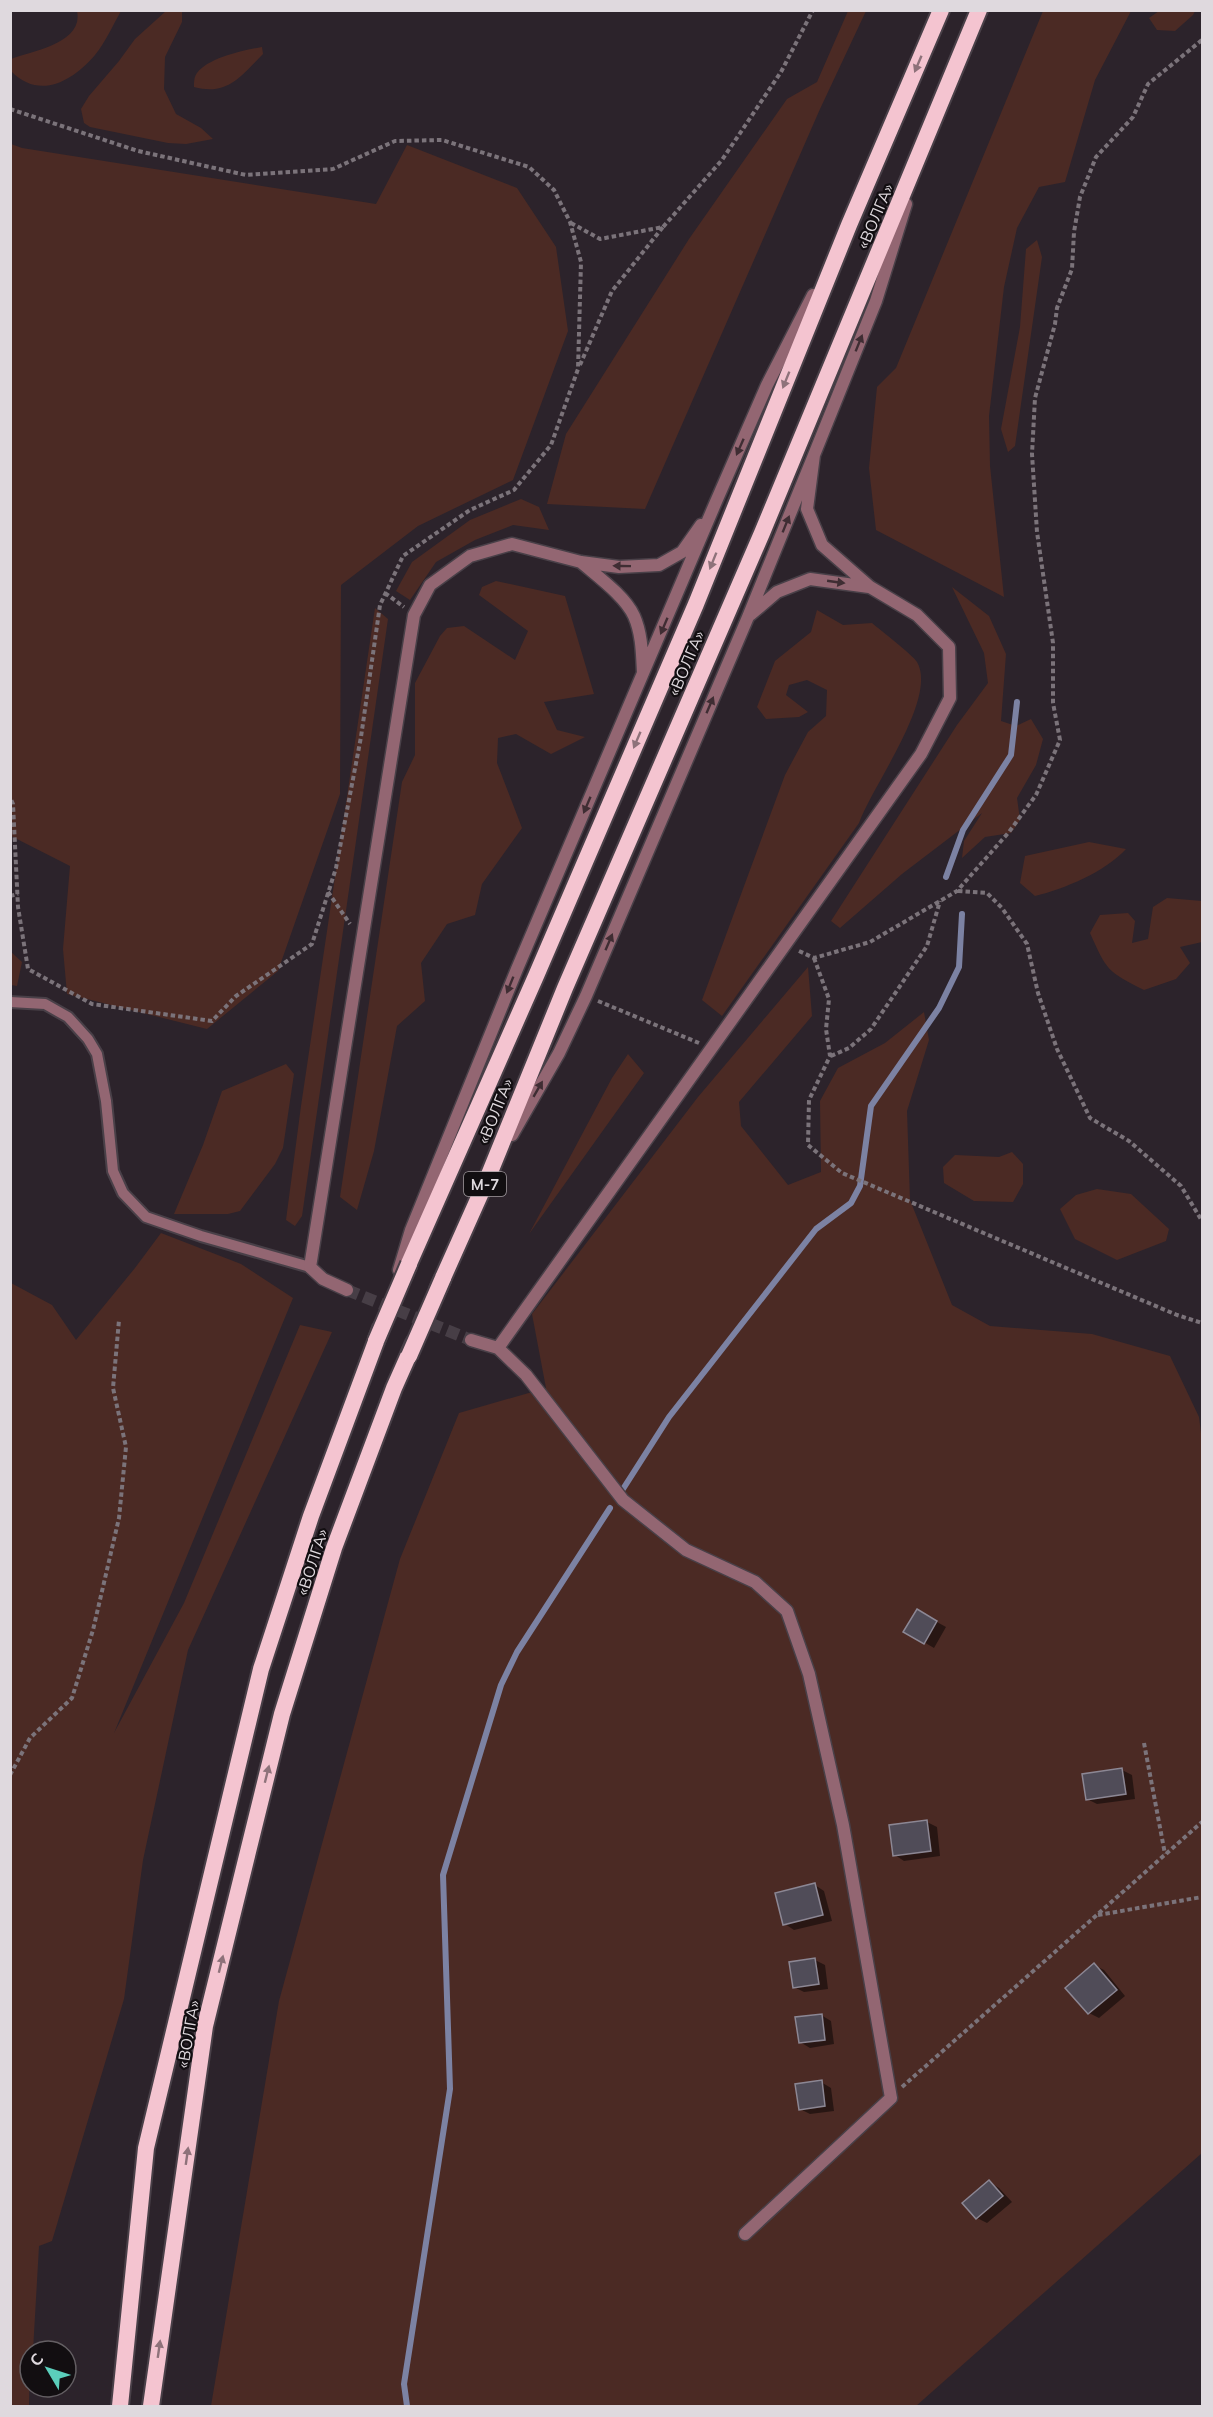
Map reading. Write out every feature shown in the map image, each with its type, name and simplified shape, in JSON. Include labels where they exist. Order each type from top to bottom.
[{"type":"highway","name":"«ВОЛГА»","points":[[120,2406],[146,2148],[252,1703],[311,1516],[383,1322],[536,976],[696,604],[849,225],[941,10]]},
{"type":"highway","name":"«ВОЛГА»","points":[[151,2406],[206,2026],[282,1714],[334,1548],[394,1388],[488,1176],[565,988],[762,533],[979,10]]},
{"type":"highway","points":[[376,1341],[409,1264]]},
{"type":"street","points":[[488,1176],[559,1053],[586,996],[748,617],[876,301],[926,140]]},
{"type":"street","points":[[383,1322],[411,1230],[516,969],[767,385],[849,225]]},
{"type":"street","points":[[498,1348],[921,754],[950,698],[948,647],[917,615],[870,587],[822,545],[807,509],[814,455]]},
{"type":"street","points":[[347,1290],[323,1279],[310,1267],[414,615],[430,585],[470,556],[512,544],[581,562],[619,567],[659,565],[682,552],[715,504]]},
{"type":"street","points":[[581,562],[614,591],[634,615],[641,641],[643,676]]},
{"type":"street","points":[[748,617],[777,592],[810,579],[870,587]]},
{"type":"street","points":[[471,1340],[498,1348],[526,1376],[623,1500],[686,1550],[755,1582],[787,1611],[809,1674],[843,1825],[891,2098],[746,2234]]},
{"type":"lane","points":[[10,1002],[45,1004],[68,1017],[88,1039],[96,1054],[106,1101],[113,1171],[123,1192],[146,1217],[201,1236],[310,1267]]},
{"type":"path","points":[[10,797],[13,804],[18,894],[28,969],[92,1005],[212,1021],[236,996],[312,944],[336,868],[343,835],[361,737],[380,605],[403,556],[470,510],[514,490],[551,445],[578,369],[612,291],[663,227],[722,160],[781,72],[813,10]]},
{"type":"path","points":[[785,944],[814,958],[870,942],[957,891],[1009,832],[1036,795],[1060,740],[1053,703],[1053,643],[1037,532],[1032,454],[1035,398],[1055,324],[1057,308],[1072,269],[1074,232],[1080,197],[1096,157],[1133,117],[1148,84],[1203,40]]},
{"type":"path","points":[[10,109],[138,151],[246,175],[333,169],[395,141],[442,140],[529,167],[554,190],[570,222],[581,262],[578,369]]},
{"type":"path","points":[[570,222],[600,239],[663,227]]},
{"type":"path","points":[[385,593],[414,615]]},
{"type":"path","points":[[10,864],[17,868]]},
{"type":"path","points":[[957,891],[987,893],[1002,908],[1027,944],[1038,993],[1057,1049],[1090,1118],[1129,1140],[1181,1186],[1203,1221]]},
{"type":"path","points":[[328,892],[363,942]]},
{"type":"path","points":[[10,896],[18,894]]},
{"type":"path","points":[[830,1056],[849,1048],[871,1029],[927,946],[940,900]]},
{"type":"path","points":[[814,958],[829,999],[826,1029],[830,1056],[809,1100],[808,1145],[842,1173],[1177,1315],[1203,1323]]},
{"type":"path","points":[[598,1001],[711,1048]]},
{"type":"path","points":[[10,1775],[30,1738],[72,1698],[93,1630],[119,1518],[126,1447],[113,1388],[119,1320]]},
{"type":"path","points":[[1144,1743],[1165,1855]]},
{"type":"path","points":[[891,2098],[1203,1822]]},
{"type":"path","points":[[1097,1916],[1203,1897]]},
{"type":"shaded area","points":[[77,11],[121,11],[102,45],[86,65],[66,80],[44,86],[33,85],[22,80],[11,71],[11,59],[55,44],[73,31],[77,22]]},
{"type":"shaded area","points":[[166,11],[182,11],[182,22],[165,57],[164,89],[176,114],[201,128],[213,139],[186,144],[168,143],[90,127],[84,123],[81,109],[89,96],[135,39]]},
{"type":"shaded area","points":[[848,11],[866,11],[820,109],[645,509],[547,504],[566,434],[689,239],[787,99],[817,82]]},
{"type":"shaded area","points":[[1043,11],[1131,11],[1095,80],[1065,182],[1039,187],[1017,228],[1004,287],[989,416],[990,466],[1004,597],[876,530],[869,468],[877,387],[896,368]]},
{"type":"shaded area","points":[[1159,11],[1195,11],[1175,31],[1157,30],[1149,18]]},
{"type":"shaded area","points":[[262,47],[263,54],[233,82],[216,89],[194,87],[196,75],[209,63]]},
{"type":"shaded area","points":[[11,144],[22,148],[376,204],[407,145],[517,188],[556,247],[568,331],[513,480],[418,526],[341,585],[340,794],[278,971],[207,1029],[67,994],[63,949],[70,866],[11,836]]},
{"type":"shaded area","points":[[1037,240],[1042,257],[1015,446],[1008,452],[1001,429],[1020,327],[1026,249]]},
{"type":"shaded area","points":[[521,499],[539,507],[549,530],[513,525],[475,540],[436,562],[410,600],[396,591],[412,562],[470,520]]},
{"type":"shaded area","points":[[496,581],[565,596],[594,694],[544,702],[557,730],[585,737],[551,754],[516,734],[498,738],[497,763],[522,828],[482,884],[475,915],[447,924],[421,963],[425,1001],[397,1026],[374,1151],[357,1210],[340,1197],[402,782],[415,755],[415,683],[440,636],[447,628],[464,626],[515,660],[528,631],[479,595],[482,587]]},
{"type":"shaded area","points":[[952,587],[989,616],[1006,654],[1001,721],[1016,726],[1031,719],[1043,739],[1036,765],[1017,798],[1020,820],[1011,833],[985,837],[962,858],[964,841],[982,813],[902,874],[840,928],[831,921],[957,725],[988,683],[984,653]]},
{"type":"shaded area","points":[[375,608],[388,619],[302,1216],[295,1226],[286,1220]]},
{"type":"shaded area","points":[[817,610],[843,625],[872,623],[903,648],[917,662],[921,678],[919,697],[901,742],[859,823],[722,1016],[702,1000],[785,775],[808,732],[826,716],[827,690],[807,680],[789,685],[786,695],[808,712],[799,717],[766,719],[757,707],[775,661],[811,632]]},
{"type":"shaded area","points":[[1089,842],[1126,849],[1096,872],[1046,893],[1035,896],[1020,883],[1025,856]]},
{"type":"shaded area","points":[[1167,898],[1202,901],[1202,942],[1180,947],[1190,963],[1176,979],[1144,990],[1110,969],[1100,955],[1090,933],[1100,915],[1128,913],[1135,921],[1132,943],[1148,939],[1153,907]]},
{"type":"shaded area","points":[[10,951],[22,962],[17,986],[11,985]]},
{"type":"shaded area","points":[[808,967],[812,1016],[739,1102],[741,1126],[788,1185],[821,1172],[820,1101],[838,1068],[885,1043],[924,1012],[929,1040],[907,1111],[910,1200],[952,1305],[990,1326],[1092,1334],[1170,1356],[1199,1417],[1202,1441],[1202,2153],[916,2406],[211,2406],[279,2001],[400,1559],[459,1413],[546,1388],[532,1314],[698,1097]]},
{"type":"shaded area","points":[[628,1054],[644,1073],[529,1234],[612,1078]]},
{"type":"shaded area","points":[[286,1064],[294,1074],[283,1148],[275,1164],[240,1211],[228,1214],[174,1214],[203,1145],[222,1091]]},
{"type":"shaded area","points":[[1012,1152],[1023,1164],[1023,1184],[1013,1202],[974,1201],[944,1183],[943,1167],[955,1155],[999,1157]]},
{"type":"shaded area","points":[[1097,1189],[1131,1194],[1169,1229],[1166,1241],[1117,1260],[1075,1239],[1060,1209],[1076,1195]]},
{"type":"shaded area","points":[[161,1233],[241,1264],[293,1298],[114,1733],[184,1603],[300,1325],[332,1332],[188,1650],[143,1860],[124,1999],[52,2241],[39,2246],[34,2339],[18,2339],[18,2399],[29,2399],[29,2406],[11,2406],[11,1283],[52,1305],[76,1340]]},
{"type":"building","points":[[917,1609],[937,1621],[924,1644],[903,1632]]},
{"type":"building","points":[[1122,1768],[1126,1794],[1086,1800],[1082,1774]]},
{"type":"building","points":[[927,1820],[931,1851],[893,1856],[889,1825]]},
{"type":"building","points":[[815,1883],[823,1915],[783,1925],[775,1893]]},
{"type":"building","points":[[815,1958],[819,1984],[793,1988],[789,1962]]},
{"type":"building","points":[[1094,1963],[1117,1990],[1088,2014],[1065,1988]]},
{"type":"building","points":[[822,2014],[825,2040],[799,2043],[795,2017]]},
{"type":"building","points":[[822,2080],[825,2106],[799,2110],[795,2084]]},
{"type":"building","points":[[989,2180],[1003,2196],[976,2219],[962,2203]]},
{"type":"waterway","points":[[946,877],[963,830],[1011,755],[1017,702]]},
{"type":"waterway","points":[[623,1489],[669,1417],[816,1229],[851,1203],[860,1186],[871,1106],[939,1008],[959,967],[962,914]]},
{"type":"waterway","points":[[407,2406],[404,2384],[450,2089],[443,1875],[501,1685],[517,1652],[610,1508]]},
{"type":"tunnel","points":[[347,1290],[471,1340]]}]
